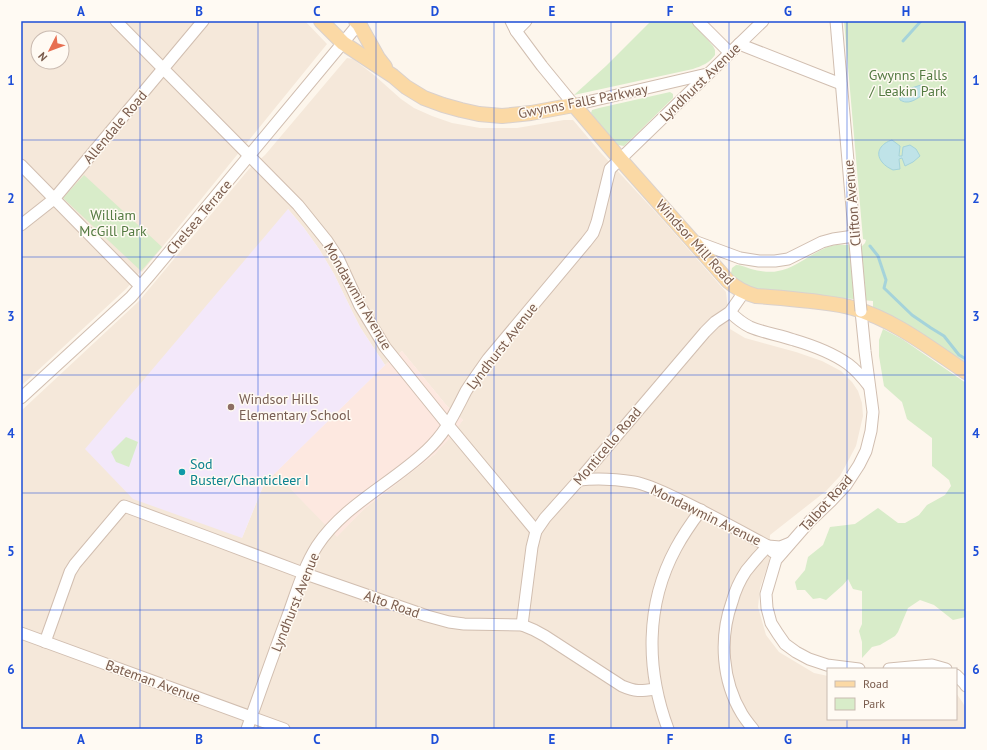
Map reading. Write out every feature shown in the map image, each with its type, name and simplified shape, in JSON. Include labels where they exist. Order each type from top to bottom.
[{"type":"main road","name":"Gwynns Falls Parkway","points":[[321,21],[343,43],[393,76],[406,87],[424,98],[443,105],[479,114],[502,116],[531,113],[574,105]]},
{"type":"main road","name":"Gwynns Falls Parkway","points":[[359,22],[378,58],[393,76]]},
{"type":"main road","name":"Windsor Mill Road","points":[[574,105],[620,159],[735,287],[756,296],[835,304],[859,310],[872,315],[916,338],[966,372]]},
{"type":"street","name":"Mondawmin Avenue","points":[[116,21],[298,205],[327,241],[338,258],[360,306],[385,347],[536,531]]},
{"type":"street","name":"Allendale Road","points":[[21,225],[54,199],[203,21]]},
{"type":"street","name":"Windsor Mill Road","points":[[510,21],[516,31],[574,105]]},
{"type":"street","points":[[516,31],[526,21]]},
{"type":"street","points":[[698,21],[730,53]]},
{"type":"street","name":"Lyndhurst Avenue","points":[[247,729],[303,573],[317,546],[326,533],[352,508],[412,463],[438,439],[448,425],[467,390],[488,359],[592,233],[597,222],[610,169],[762,21]]},
{"type":"street","name":"Clifton Avenue","points":[[836,21],[865,351],[870,386]]},
{"type":"street","name":"Chelsea Terrace","points":[[21,398],[131,297],[359,22]]},
{"type":"street","points":[[739,44],[841,84]]},
{"type":"street","name":"Gwynns Falls Parkway","points":[[574,105],[708,74]]},
{"type":"street","points":[[21,165],[140,286]]},
{"type":"street","points":[[694,241],[740,258],[759,261],[775,261],[788,259],[822,242],[833,239],[855,239]]},
{"type":"street","name":"Monticello Road","points":[[522,625],[532,547],[536,531],[545,518],[705,332],[715,322],[730,312],[744,292]]},
{"type":"street","points":[[730,312],[749,327],[811,346],[847,363],[856,370],[870,386]]},
{"type":"street","name":"Talbot Road","points":[[851,668],[827,665],[809,659],[785,644],[771,623],[767,608],[766,594],[776,560],[810,521],[846,485],[866,451],[871,432],[873,412],[870,386]]},
{"type":"street","name":"Mondawmin Avenue","points":[[579,480],[594,478],[634,482],[666,493],[768,546],[773,552],[776,560]]},
{"type":"street","name":"Alto Road","points":[[45,642],[70,572],[124,506],[303,573],[427,616],[449,622],[464,624],[522,625],[545,636],[622,686],[632,690],[641,691],[656,689]]},
{"type":"street","points":[[668,729],[656,689],[651,643],[653,620],[658,594],[666,569],[686,530],[701,510]]},
{"type":"street","points":[[753,729],[734,698],[724,656],[724,633],[729,611],[739,585],[748,568],[768,546],[780,547],[790,543]]},
{"type":"street","name":"Bateman Avenue","points":[[21,634],[284,729]]},
{"type":"street","points":[[900,668],[932,665],[942,668]]},
{"type":"street","points":[[957,676],[966,686]]},
{"type":"shaded area","points":[[21,21],[305,21],[327,44],[142,272],[141,271],[127,288],[21,386]]},
{"type":"shaded area","points":[[347,58],[353,59],[414,108],[452,123],[480,128],[517,128],[564,120],[573,120],[726,292],[730,329],[745,338],[822,361],[841,371],[852,382],[858,391],[862,403],[863,416],[856,446],[840,476],[826,491],[770,535],[769,561],[760,588],[758,607],[766,635],[779,652],[814,673],[827,676],[827,720],[957,720],[957,694],[966,709],[966,729],[21,729],[21,411],[139,301],[249,169],[265,155]],"holes":[[[288,209],[319,249],[334,274],[360,327],[385,365],[402,351],[447,406],[463,420],[435,454],[364,509],[337,536],[275,473],[264,484],[242,538]]]},
{"type":"shaded area","name":"Windsor Hills Elementary School","points":[[288,209],[319,249],[334,274],[360,327],[385,365],[264,484],[242,538],[133,499],[85,449]]},
{"type":"shaded area","points":[[402,351],[447,406],[463,420],[449,439],[435,454],[364,509],[337,537],[275,473],[385,365]]},
{"type":"green space","points":[[651,21],[691,21],[713,46],[715,55],[705,64],[693,69],[574,95],[606,66]]},
{"type":"green space","name":"Gwynns Falls / Leakin Park","points":[[844,21],[966,21],[966,367],[873,311],[873,301],[758,289],[741,283],[731,273],[732,268],[736,265],[761,271],[778,271],[792,267],[824,248],[835,245],[862,246],[865,243],[866,240],[863,239]]},
{"type":"green space","points":[[670,92],[673,94],[673,98],[624,146],[618,145],[615,142],[591,113],[592,110],[599,108]]},
{"type":"green space","name":"William McGill Park","points":[[84,175],[162,247],[141,271],[63,198]]},
{"type":"green space","points":[[883,329],[902,339],[966,383],[966,617],[953,620],[934,605],[920,600],[908,608],[895,636],[880,645],[872,647],[862,658],[862,642],[859,631],[862,624],[862,591],[853,589],[848,579],[826,600],[820,598],[813,599],[805,590],[797,590],[795,582],[805,570],[808,557],[823,545],[830,527],[855,524],[878,508],[898,523],[905,523],[919,515],[927,505],[945,495],[951,486],[949,480],[932,466],[932,438],[907,419],[902,402],[884,386],[879,356],[879,340]]},
{"type":"green space","points":[[126,437],[138,442],[129,467],[116,462],[111,452]]},
{"type":"water","points":[[921,85],[928,88],[918,98],[909,102],[900,100],[899,95],[908,89]]},
{"type":"water","points":[[892,140],[900,146],[899,156],[902,156],[903,147],[910,145],[916,149],[920,156],[905,166],[902,158],[899,159],[900,169],[893,170],[889,168],[880,158],[879,151],[885,143]]},
{"type":"waterway","points":[[903,41],[921,21]]},
{"type":"waterway","points":[[870,246],[878,256],[886,280],[884,288],[912,315],[944,336],[959,355],[966,359]]},
{"type":"place","name":"Windsor Hills Elementary School","points":[[231,407]]},
{"type":"place","name":"Sod Buster/Chanticleer I","points":[[182,472]]}]
